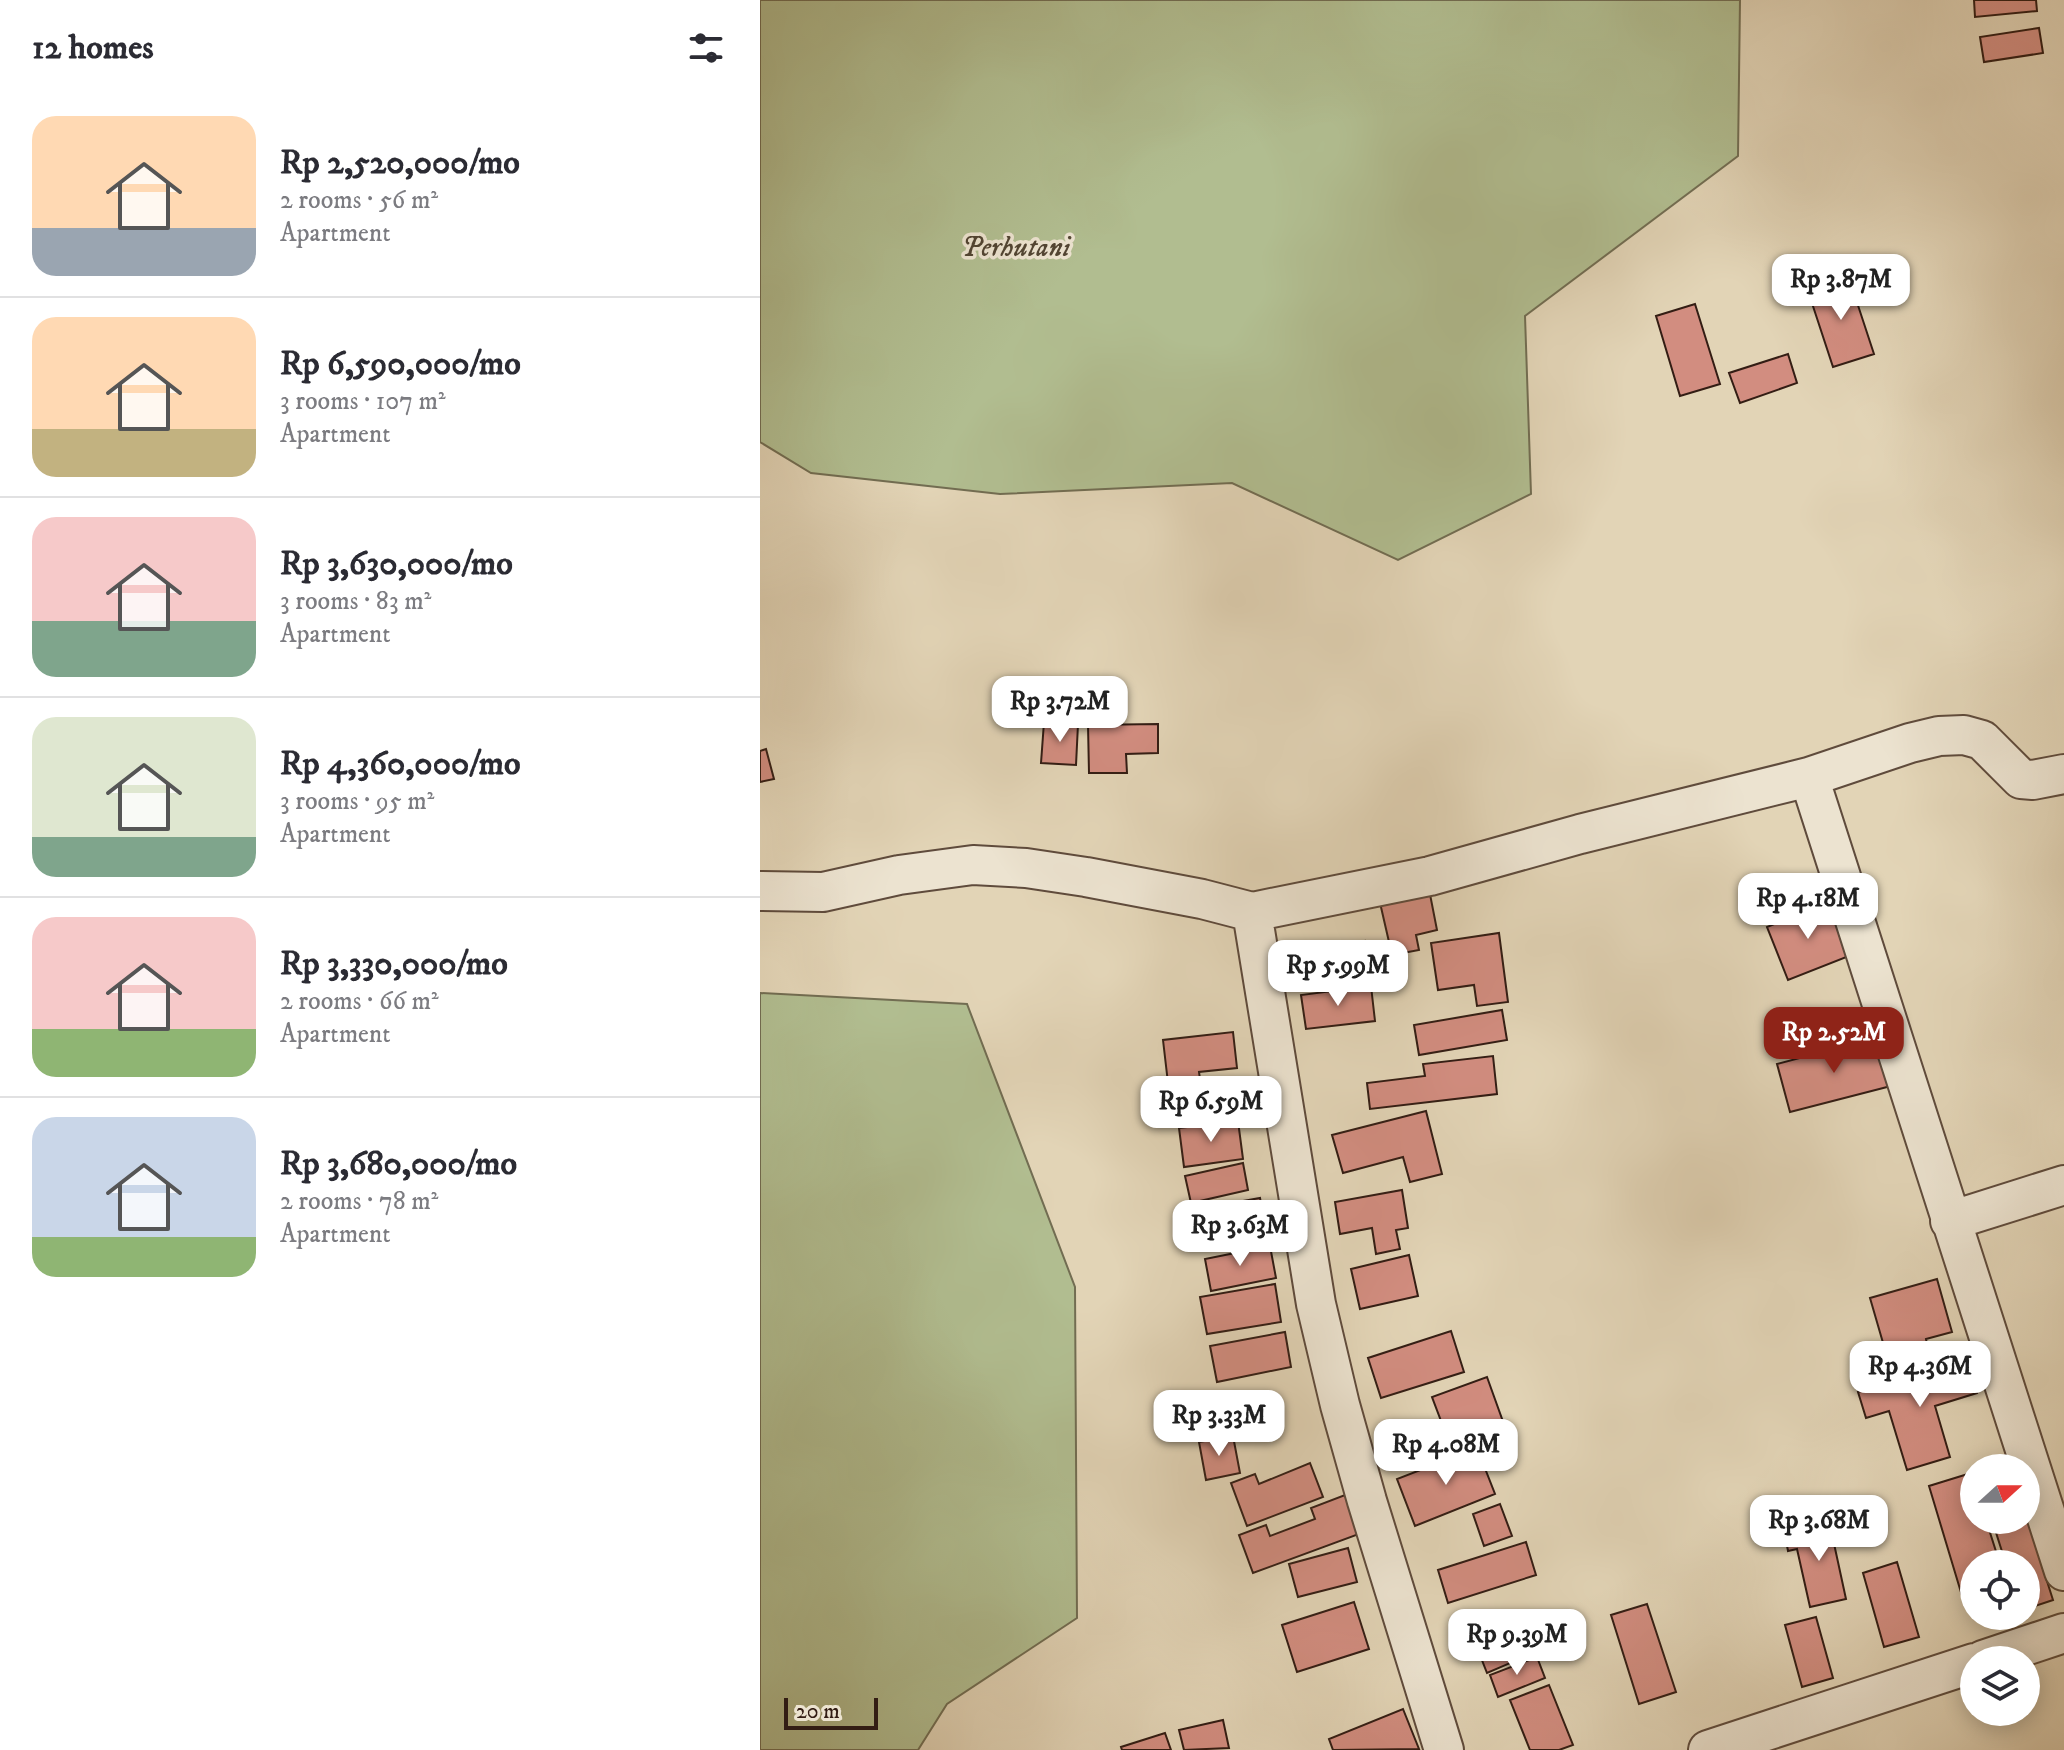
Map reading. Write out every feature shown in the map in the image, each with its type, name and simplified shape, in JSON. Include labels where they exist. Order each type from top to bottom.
[{"type":"street","points":[[760,891],[823,892],[909,873],[973,865],[1026,868],[1086,877],[1227,905],[1430,876],[1580,834],[1817,775],[1939,736],[1964,735],[1982,740],[2021,779],[2064,774]]},
{"type":"street","points":[[1817,775],[2064,1571]]},
{"type":"street","points":[[1227,905],[1340,1405],[1444,1750]]},
{"type":"street","points":[[1955,1219],[2064,1185]]},
{"type":"street","points":[[2025,1646],[2064,1633]]},
{"type":"street","points":[[1708,1750],[1960,1668]]},
{"type":"green space","name":"Perhutani","points":[[760,0],[1740,0],[1738,156],[1525,316],[1531,494],[1398,560],[1232,483],[1000,494],[811,473],[760,442]]},
{"type":"green space","points":[[760,993],[967,1004],[1075,1287],[1077,1618],[947,1704],[918,1750],[760,1750]]},
{"type":"building","points":[[1974,0],[2036,0],[2037,11],[1975,17]]},
{"type":"building","points":[[2039,28],[2043,53],[1984,62],[1980,37]]},
{"type":"building","points":[[1849,278],[1874,354],[1833,367],[1808,291]]},
{"type":"building","points":[[1695,304],[1720,384],[1680,396],[1656,316]]},
{"type":"building","points":[[1788,354],[1797,383],[1740,403],[1729,373]]},
{"type":"building","points":[[1044,722],[1078,724],[1076,765],[1041,763]]},
{"type":"building","points":[[1158,724],[1158,753],[1126,754],[1127,773],[1089,773],[1088,725]]},
{"type":"building","points":[[766,749],[774,779],[760,782],[760,751]]},
{"type":"building","points":[[1428,884],[1437,930],[1416,935],[1419,950],[1392,955],[1378,894]]},
{"type":"building","points":[[1827,902],[1849,956],[1788,980],[1767,927]]},
{"type":"building","points":[[1499,933],[1508,1002],[1477,1006],[1474,985],[1438,990],[1431,943]]},
{"type":"building","points":[[1365,941],[1370,979],[1298,990],[1293,951]]},
{"type":"building","points":[[1371,986],[1375,1021],[1306,1029],[1301,995]]},
{"type":"building","points":[[1502,1010],[1507,1040],[1419,1055],[1414,1025]]},
{"type":"building","points":[[1233,1032],[1237,1068],[1199,1072],[1200,1079],[1168,1083],[1163,1040]]},
{"type":"building","points":[[1879,1037],[1891,1086],[1790,1112],[1777,1064]]},
{"type":"building","points":[[1493,1056],[1497,1094],[1370,1109],[1367,1083],[1425,1076],[1423,1064]]},
{"type":"building","points":[[1229,1080],[1234,1114],[1181,1122],[1177,1087]]},
{"type":"building","points":[[1426,1111],[1442,1174],[1410,1182],[1403,1157],[1343,1173],[1332,1135]]},
{"type":"building","points":[[1238,1121],[1243,1159],[1184,1167],[1179,1128]]},
{"type":"building","points":[[1243,1163],[1248,1190],[1191,1203],[1185,1176]]},
{"type":"building","points":[[1402,1190],[1408,1228],[1396,1230],[1400,1249],[1376,1254],[1372,1228],[1340,1234],[1335,1202]]},
{"type":"building","points":[[1260,1198],[1267,1238],[1200,1250],[1193,1210]]},
{"type":"building","points":[[1270,1246],[1276,1278],[1211,1291],[1205,1259]]},
{"type":"building","points":[[1409,1255],[1418,1296],[1360,1309],[1351,1269]]},
{"type":"building","points":[[1937,1279],[1952,1332],[1926,1339],[1928,1349],[1888,1360],[1870,1298]]},
{"type":"building","points":[[1275,1284],[1281,1322],[1207,1334],[1200,1297]]},
{"type":"building","points":[[1451,1331],[1464,1372],[1381,1398],[1368,1358]]},
{"type":"building","points":[[1285,1332],[1291,1367],[1217,1382],[1210,1346]]},
{"type":"building","points":[[1966,1359],[1977,1393],[1935,1406],[1950,1457],[1907,1470],[1889,1411],[1866,1418],[1858,1392]]},
{"type":"building","points":[[1487,1377],[1506,1430],[1452,1450],[1432,1397]]},
{"type":"building","points":[[1233,1436],[1240,1473],[1206,1480],[1199,1442]]},
{"type":"building","points":[[1477,1448],[1495,1494],[1415,1526],[1397,1479]]},
{"type":"building","points":[[1310,1463],[1323,1497],[1247,1526],[1231,1483],[1255,1474],[1259,1484]]},
{"type":"building","points":[[1960,1476],[1960,1534],[1990,1534],[1996,1550],[1960,1550],[1960,1589],[1929,1486]]},
{"type":"building","points":[[1345,1495],[1359,1534],[1253,1573],[1239,1535],[1266,1525],[1270,1536],[1315,1519],[1311,1508]]},
{"type":"building","points":[[1500,1504],[1512,1536],[1484,1546],[1473,1514]]},
{"type":"building","points":[[1840,1523],[1843,1537],[1833,1539],[1846,1599],[1810,1607],[1797,1549],[1788,1551],[1785,1535]]},
{"type":"building","points":[[1996,1534],[2032,1534],[2037,1550],[2002,1550]]},
{"type":"building","points":[[1526,1542],[1536,1575],[1448,1603],[1438,1570]]},
{"type":"building","points":[[1348,1548],[1357,1582],[1298,1597],[1289,1564]]},
{"type":"building","points":[[2040,1559],[2053,1600],[2040,1604]]},
{"type":"building","points":[[1897,1562],[1919,1637],[1884,1647],[1863,1573]]},
{"type":"building","points":[[1354,1602],[1369,1649],[1297,1672],[1282,1625]]},
{"type":"building","points":[[1647,1604],[1676,1692],[1639,1704],[1611,1615]]},
{"type":"building","points":[[1816,1617],[1833,1678],[1802,1687],[1785,1625]]},
{"type":"building","points":[[1527,1630],[1536,1652],[1487,1673],[1478,1650]]},
{"type":"building","points":[[1537,1657],[1545,1678],[1498,1697],[1490,1675]]},
{"type":"building","points":[[1549,1685],[1573,1745],[1559,1750],[1530,1750],[1510,1700]]},
{"type":"building","points":[[1403,1709],[1419,1749],[1333,1750],[1329,1739]]},
{"type":"building","points":[[1223,1720],[1229,1748],[1184,1750],[1179,1730]]},
{"type":"building","points":[[1165,1733],[1171,1750],[1122,1750],[1121,1747]]}]
